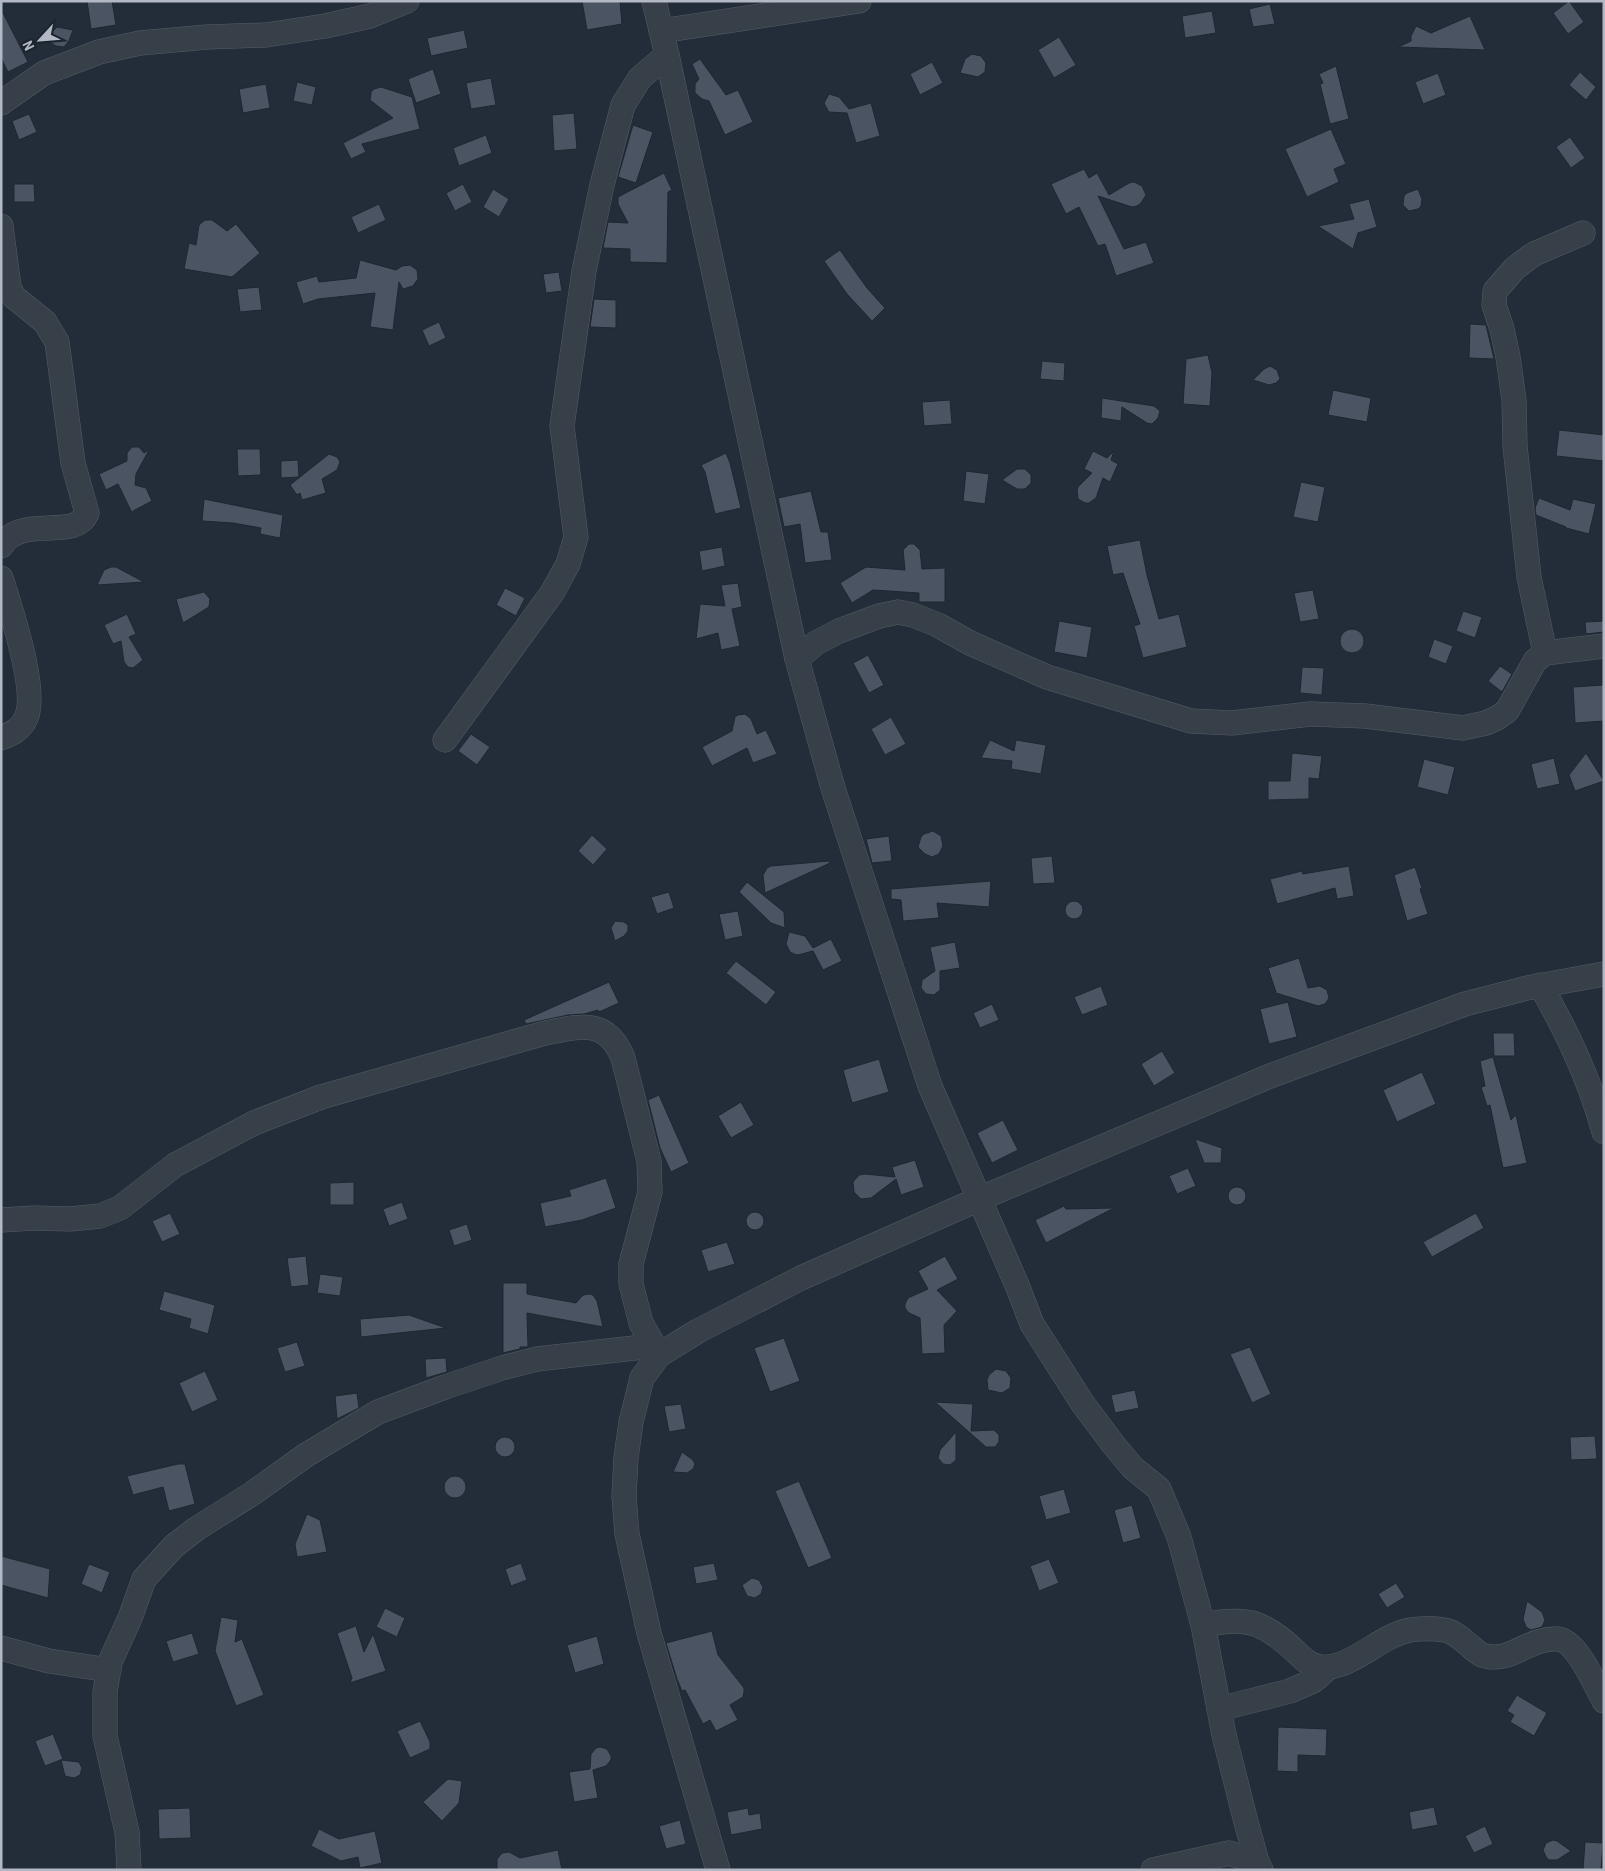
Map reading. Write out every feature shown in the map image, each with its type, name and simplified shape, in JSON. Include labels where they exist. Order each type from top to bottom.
[{"type":"street","points":[[1,103],[44,73],[99,52],[140,42],[266,35],[325,26],[370,16],[406,1]]},
{"type":"street","points":[[654,1],[797,659],[833,788],[930,1086],[1017,1285],[1032,1324],[1083,1404],[1113,1444],[1134,1468],[1159,1489],[1179,1537],[1203,1625],[1224,1735],[1259,1866]]},
{"type":"street","points":[[661,31],[860,1]]},
{"type":"street","points":[[445,740],[552,593],[568,564],[576,537],[562,426],[584,271],[602,185],[622,106],[640,78],[667,55]]},
{"type":"street","points":[[1,226],[8,287],[14,297],[45,322],[57,342],[73,464],[87,513],[84,520],[79,524],[71,527],[29,528],[4,541],[1,546]]},
{"type":"street","points":[[1545,654],[1528,568],[1514,446],[1514,400],[1508,356],[1494,305],[1495,291],[1515,268],[1534,254],[1583,233]]},
{"type":"street","points":[[1,578],[22,652],[30,692],[26,719],[15,732],[1,738]]},
{"type":"street","points":[[797,659],[816,643],[839,631],[879,616],[898,612],[914,614],[970,643],[1047,677],[1191,721],[1232,723],[1310,714],[1365,716],[1464,728],[1486,723],[1507,711],[1535,661],[1545,654],[1604,646]]},
{"type":"street","points":[[129,1870],[128,1832],[105,1736],[105,1692],[110,1662],[130,1618],[144,1579],[174,1546],[196,1529],[306,1455],[378,1412],[502,1368],[537,1359],[656,1350],[801,1278],[979,1199],[1270,1076],[1466,1004],[1540,986],[1604,974]]},
{"type":"street","points":[[1540,986],[1571,1043],[1598,1111],[1604,1132]]},
{"type":"street","points":[[1,1220],[34,1218],[70,1219],[100,1216],[120,1208],[175,1165],[254,1123],[321,1098],[545,1033],[571,1028],[594,1028],[609,1034],[618,1044],[649,1160],[650,1192],[631,1264],[631,1284],[641,1323],[656,1350]]},
{"type":"street","points":[[656,1350],[642,1378],[631,1422],[626,1458],[624,1496],[627,1534],[650,1633],[718,1870]]},
{"type":"street","points":[[1203,1625],[1239,1620],[1260,1624],[1285,1642],[1306,1661],[1315,1666],[1329,1667]]},
{"type":"street","points":[[1219,1709],[1290,1691],[1313,1681],[1329,1667],[1349,1660],[1391,1636],[1410,1630],[1426,1629],[1450,1631],[1482,1656],[1495,1658],[1507,1656],[1536,1642],[1559,1639],[1571,1646],[1581,1659],[1604,1700]]},
{"type":"street","points":[[1,1648],[48,1661],[108,1670]]},
{"type":"street","points":[[1229,1854],[1246,1822]]},
{"type":"street","points":[[1153,1870],[1229,1854],[1259,1866]]},
{"type":"building","points":[[87,1],[112,1],[116,25],[91,29]]},
{"type":"building","points":[[582,1],[620,1],[622,24],[587,30]]},
{"type":"building","points":[[1569,1],[1584,22],[1568,34],[1553,13]]},
{"type":"building","points":[[1270,4],[1275,24],[1253,27],[1249,9]]},
{"type":"building","points":[[1,9],[28,62],[8,72],[1,58]]},
{"type":"building","points":[[1212,11],[1216,33],[1185,38],[1182,16]]},
{"type":"building","points":[[1470,16],[1485,50],[1398,47],[1411,41],[1411,36],[1416,26],[1431,33]]},
{"type":"building","points":[[57,27],[73,30],[69,41],[64,47],[51,43],[51,33]]},
{"type":"building","points":[[464,30],[468,48],[431,56],[427,38]]},
{"type":"building","points":[[1059,37],[1076,65],[1054,78],[1038,50]]},
{"type":"building","points":[[972,54],[981,56],[986,63],[985,72],[978,77],[960,73],[965,59]]},
{"type":"building","points":[[700,59],[726,95],[738,90],[753,122],[725,135],[709,101],[702,99],[695,93],[695,84],[699,79],[692,64]]},
{"type":"building","points":[[932,62],[943,83],[920,95],[910,74]]},
{"type":"building","points":[[1336,66],[1349,119],[1330,124],[1320,84],[1323,83],[1319,74]]},
{"type":"building","points":[[433,69],[441,94],[416,103],[408,79]]},
{"type":"building","points":[[1580,72],[1596,87],[1586,100],[1569,85]]},
{"type":"building","points":[[1438,73],[1446,95],[1423,104],[1415,82]]},
{"type":"building","points":[[491,78],[496,105],[471,109],[466,83]]},
{"type":"building","points":[[297,82],[316,87],[312,105],[293,101]]},
{"type":"building","points":[[266,84],[270,108],[243,113],[239,89]]},
{"type":"building","points":[[381,87],[412,97],[420,129],[362,144],[366,152],[351,159],[343,143],[393,118],[370,100],[371,92]]},
{"type":"building","points":[[829,94],[839,97],[849,109],[871,103],[880,136],[856,143],[847,113],[829,112],[826,107],[824,103]]},
{"type":"building","points":[[574,113],[577,149],[554,151],[552,115]]},
{"type":"building","points":[[29,114],[37,132],[19,140],[12,121]]},
{"type":"building","points":[[633,125],[653,132],[636,183],[618,177]]},
{"type":"building","points":[[1331,129],[1346,164],[1334,169],[1339,182],[1307,197],[1285,149]]},
{"type":"building","points":[[486,135],[492,153],[459,166],[453,148]]},
{"type":"building","points":[[1570,137],[1585,158],[1571,168],[1556,147]]},
{"type":"building","points":[[1084,169],[1089,178],[1097,173],[1109,195],[1129,183],[1134,182],[1142,186],[1146,195],[1137,206],[1132,207],[1098,196],[1124,249],[1146,242],[1154,263],[1116,276],[1105,244],[1098,246],[1079,207],[1066,214],[1051,184]]},
{"type":"building","points":[[664,173],[672,190],[668,192],[667,263],[630,262],[630,249],[603,248],[608,222],[628,223],[618,204],[618,197]]},
{"type":"building","points":[[14,184],[34,184],[35,202],[14,202]]},
{"type":"building","points":[[463,184],[472,202],[455,211],[446,193]]},
{"type":"building","points":[[493,189],[509,199],[499,217],[483,207]]},
{"type":"building","points":[[1418,189],[1422,199],[1421,206],[1418,209],[1409,211],[1403,205],[1404,196]]},
{"type":"building","points":[[1369,199],[1377,227],[1358,233],[1353,249],[1318,226],[1354,219],[1349,204]]},
{"type":"building","points":[[379,204],[386,220],[358,233],[351,217]]},
{"type":"building","points":[[205,220],[212,220],[227,231],[236,224],[260,253],[232,277],[184,269],[189,243],[196,245],[199,225]]},
{"type":"building","points":[[840,250],[867,288],[885,308],[872,321],[847,294],[824,261]]},
{"type":"building","points":[[360,260],[396,270],[402,266],[410,265],[417,270],[418,279],[413,286],[403,289],[399,282],[393,330],[370,327],[375,293],[318,299],[303,304],[296,282],[317,276],[319,282],[356,278]]},
{"type":"building","points":[[559,272],[562,291],[546,293],[543,274]]},
{"type":"building","points":[[259,287],[262,310],[240,312],[237,289]]},
{"type":"building","points":[[594,299],[616,300],[616,328],[590,327]]},
{"type":"building","points":[[439,322],[446,338],[429,346],[422,330]]},
{"type":"building","points":[[1470,324],[1486,325],[1494,359],[1469,358]]},
{"type":"building","points":[[1208,355],[1212,373],[1210,406],[1183,404],[1186,359]]},
{"type":"building","points":[[1042,361],[1065,363],[1064,381],[1040,379]]},
{"type":"building","points":[[1270,366],[1277,370],[1280,379],[1276,383],[1269,385],[1253,380],[1264,369]]},
{"type":"building","points":[[1333,390],[1371,398],[1367,422],[1328,415]]},
{"type":"building","points":[[1102,398],[1154,406],[1160,411],[1158,418],[1152,424],[1147,423],[1122,407],[1121,421],[1101,418]]},
{"type":"building","points":[[950,400],[952,424],[924,426],[922,402]]},
{"type":"building","points":[[1559,430],[1604,435],[1604,461],[1556,456]]},
{"type":"building","points":[[132,447],[139,447],[144,453],[149,450],[136,474],[135,485],[146,488],[152,501],[132,513],[118,484],[106,490],[99,474],[127,461],[127,453]]},
{"type":"building","points":[[237,449],[260,449],[261,475],[238,476]]},
{"type":"building","points":[[1093,451],[1107,458],[1114,451],[1111,460],[1118,464],[1110,482],[1103,478],[1096,498],[1089,503],[1085,503],[1078,499],[1077,490],[1092,473],[1084,469]]},
{"type":"building","points":[[726,453],[741,508],[715,514],[705,472],[701,465]]},
{"type":"building","points":[[329,454],[337,457],[340,462],[337,470],[322,479],[326,493],[302,500],[300,493],[297,495],[290,485]]},
{"type":"building","points":[[298,460],[299,477],[281,478],[281,461]]},
{"type":"building","points":[[1017,469],[1025,469],[1031,475],[1031,483],[1025,489],[1017,489],[1002,480]]},
{"type":"building","points":[[966,471],[989,474],[985,504],[963,501]]},
{"type":"building","points":[[1301,482],[1325,487],[1318,522],[1293,517]]},
{"type":"building","points":[[811,491],[821,532],[828,532],[832,560],[805,563],[800,524],[784,527],[778,498]]},
{"type":"building","points":[[1539,498],[1570,510],[1573,499],[1596,504],[1589,534],[1566,528],[1536,515],[1535,508]]},
{"type":"building","points":[[204,499],[283,515],[280,538],[260,534],[261,528],[233,523],[202,521]]},
{"type":"building","points":[[1140,540],[1159,619],[1179,614],[1187,647],[1143,658],[1134,626],[1140,624],[1123,573],[1113,575],[1107,546]]},
{"type":"building","points":[[909,544],[914,544],[920,550],[922,569],[945,568],[945,602],[919,602],[919,593],[873,590],[852,603],[840,583],[866,567],[905,570],[903,550]]},
{"type":"building","points":[[722,547],[725,566],[702,571],[699,551]]},
{"type":"building","points":[[116,567],[144,582],[97,585],[104,570]]},
{"type":"building","points":[[738,583],[742,607],[732,609],[740,646],[721,650],[718,633],[696,639],[700,604],[725,606],[721,585]]},
{"type":"building","points":[[505,588],[525,598],[516,616],[496,605]]},
{"type":"building","points":[[1313,590],[1319,619],[1300,622],[1294,593]]},
{"type":"building","points":[[204,592],[210,599],[209,607],[183,623],[176,599]]},
{"type":"building","points":[[1463,611],[1482,617],[1475,638],[1456,631]]},
{"type":"building","points":[[127,614],[136,634],[129,637],[143,660],[133,668],[128,667],[124,662],[121,641],[113,644],[104,625]]},
{"type":"building","points":[[1059,621],[1092,627],[1087,658],[1054,652]]},
{"type":"building","points":[[1604,621],[1604,632],[1586,634],[1585,622]]},
{"type":"building","points":[[1352,629],[1360,633],[1364,641],[1360,649],[1352,653],[1344,649],[1340,641],[1344,633]]},
{"type":"building","points":[[1434,639],[1453,646],[1446,664],[1428,657]]},
{"type":"building","points":[[868,655],[884,685],[869,693],[853,663]]},
{"type":"building","points":[[1500,666],[1512,674],[1502,692],[1488,681]]},
{"type":"building","points":[[1302,667],[1324,668],[1322,695],[1300,693]]},
{"type":"building","points":[[1604,685],[1604,721],[1575,723],[1573,687]]},
{"type":"building","points":[[745,714],[751,719],[757,734],[766,730],[777,754],[753,763],[747,748],[712,766],[702,747],[732,731],[735,717]]},
{"type":"building","points":[[891,717],[906,744],[885,755],[871,729]]},
{"type":"building","points":[[471,734],[490,747],[477,765],[458,751]]},
{"type":"building","points":[[990,740],[1014,751],[1016,740],[1046,745],[1041,774],[1011,769],[1012,761],[981,758]]},
{"type":"building","points":[[1292,753],[1322,756],[1319,779],[1309,778],[1309,799],[1268,800],[1268,781],[1290,781]]},
{"type":"building","points":[[1586,753],[1604,781],[1575,791],[1569,775]]},
{"type":"building","points":[[1554,758],[1560,784],[1537,789],[1531,764]]},
{"type":"building","points":[[1424,759],[1455,767],[1448,795],[1417,787]]},
{"type":"building","points":[[933,831],[941,836],[943,846],[939,854],[932,857],[925,854],[918,847],[921,837]]},
{"type":"building","points":[[592,835],[607,849],[593,865],[578,851]]},
{"type":"building","points":[[889,836],[892,861],[872,863],[866,839]]},
{"type":"building","points":[[1052,856],[1055,883],[1033,884],[1031,858]]},
{"type":"building","points":[[829,861],[830,863],[765,893],[763,875],[767,868],[771,866]]},
{"type":"building","points":[[1349,866],[1354,896],[1337,899],[1335,888],[1277,904],[1270,879],[1302,871],[1303,874]]},
{"type":"building","points":[[1415,867],[1428,914],[1407,921],[1394,875]]},
{"type":"building","points":[[991,881],[989,907],[937,903],[939,918],[903,921],[901,900],[891,899],[891,889]]},
{"type":"building","points":[[747,882],[784,912],[785,928],[771,923],[739,892]]},
{"type":"building","points":[[669,892],[674,908],[657,914],[651,897]]},
{"type":"building","points":[[1070,901],[1078,901],[1083,906],[1081,917],[1070,919],[1065,914],[1065,906]]},
{"type":"building","points":[[738,911],[743,936],[725,940],[719,914]]},
{"type":"building","points":[[615,921],[624,922],[628,925],[628,931],[624,936],[615,941],[611,928]]},
{"type":"building","points":[[789,932],[805,936],[813,948],[831,939],[842,961],[823,970],[813,951],[798,955],[790,952],[786,944]]},
{"type":"building","points":[[955,942],[960,968],[940,971],[940,990],[934,995],[926,994],[921,988],[922,980],[935,971],[930,947]]},
{"type":"building","points":[[1299,958],[1308,988],[1320,986],[1327,990],[1329,998],[1325,1004],[1318,1006],[1273,992],[1276,992],[1268,968]]},
{"type":"building","points":[[736,961],[776,992],[766,1005],[726,973]]},
{"type":"building","points":[[609,982],[619,1003],[599,1012],[598,1010],[526,1024],[524,1020]]},
{"type":"building","points":[[1101,986],[1108,1005],[1082,1015],[1074,997]]},
{"type":"building","points":[[1288,1002],[1297,1037],[1269,1044],[1260,1009]]},
{"type":"building","points":[[992,1004],[999,1020],[980,1028],[973,1013]]},
{"type":"building","points":[[1493,1033],[1514,1033],[1515,1056],[1494,1056]]},
{"type":"building","points":[[1162,1051],[1175,1073],[1154,1086],[1141,1064]]},
{"type":"building","points":[[1493,1057],[1511,1120],[1516,1115],[1527,1163],[1503,1168],[1490,1105],[1487,1106],[1481,1087],[1485,1086],[1480,1061]]},
{"type":"building","points":[[879,1059],[889,1092],[852,1103],[843,1070]]},
{"type":"building","points":[[1422,1072],[1436,1104],[1397,1122],[1383,1090]]},
{"type":"building","points":[[659,1095],[689,1163],[671,1172],[660,1148],[648,1100]]},
{"type":"building","points":[[741,1102],[754,1125],[731,1138],[718,1116]]},
{"type":"building","points":[[1003,1120],[1018,1150],[992,1163],[977,1133]]},
{"type":"building","points":[[1195,1139],[1222,1148],[1221,1163],[1204,1163]]},
{"type":"building","points":[[915,1160],[924,1187],[901,1195],[896,1179],[871,1198],[861,1199],[854,1192],[853,1182],[859,1175],[895,1177],[892,1167]]},
{"type":"building","points":[[1188,1168],[1196,1186],[1177,1194],[1169,1176]]},
{"type":"building","points":[[606,1178],[616,1208],[582,1220],[545,1227],[540,1203],[571,1196],[569,1190]]},
{"type":"building","points":[[354,1182],[354,1205],[330,1205],[330,1183]]},
{"type":"building","points":[[1233,1187],[1241,1187],[1246,1192],[1244,1203],[1233,1205],[1228,1200],[1228,1192]]},
{"type":"building","points":[[402,1202],[408,1219],[389,1226],[383,1209]]},
{"type":"building","points":[[1064,1206],[1066,1209],[1114,1208],[1046,1243],[1035,1220]]},
{"type":"building","points":[[755,1212],[761,1215],[764,1221],[761,1227],[755,1230],[749,1227],[746,1221],[749,1215]]},
{"type":"building","points":[[170,1213],[180,1234],[162,1242],[152,1221]]},
{"type":"building","points":[[1476,1213],[1484,1228],[1432,1257],[1423,1242]]},
{"type":"building","points":[[467,1224],[472,1240],[454,1246],[449,1230]]},
{"type":"building","points":[[727,1242],[735,1264],[708,1272],[701,1250]]},
{"type":"building","points":[[306,1256],[309,1285],[291,1287],[287,1258]]},
{"type":"building","points":[[945,1256],[958,1279],[937,1290],[957,1311],[944,1325],[945,1353],[922,1354],[920,1318],[909,1313],[905,1308],[905,1304],[908,1298],[928,1289],[918,1271]]},
{"type":"building","points":[[320,1274],[343,1277],[340,1296],[317,1293]]},
{"type":"building","points":[[503,1283],[527,1283],[527,1294],[576,1303],[583,1295],[593,1295],[597,1301],[603,1327],[527,1313],[528,1347],[520,1347],[520,1349],[503,1353]]},
{"type":"building","points":[[164,1291],[215,1305],[208,1334],[189,1328],[191,1319],[159,1310]]},
{"type":"building","points":[[409,1315],[446,1328],[361,1337],[360,1319]]},
{"type":"building","points":[[784,1338],[800,1381],[770,1392],[754,1348]]},
{"type":"building","points":[[297,1342],[305,1366],[285,1372],[277,1348]]},
{"type":"building","points":[[1250,1347],[1271,1394],[1252,1403],[1230,1354]]},
{"type":"building","points":[[446,1358],[447,1372],[426,1378],[425,1359]]},
{"type":"building","points":[[996,1369],[1006,1371],[1011,1378],[1010,1388],[1002,1393],[988,1390],[987,1380],[989,1375]]},
{"type":"building","points":[[205,1371],[218,1400],[192,1412],[179,1383]]},
{"type":"building","points":[[1135,1390],[1139,1408],[1115,1413],[1111,1395]]},
{"type":"building","points":[[357,1393],[359,1408],[337,1419],[335,1396]]},
{"type":"building","points":[[935,1402],[973,1404],[971,1431],[994,1430],[999,1435],[999,1442],[995,1447],[986,1447]]},
{"type":"building","points":[[681,1404],[686,1429],[669,1432],[664,1406]]},
{"type":"building","points":[[956,1432],[956,1460],[950,1465],[943,1464],[938,1458],[940,1450]]},
{"type":"building","points":[[1595,1436],[1597,1459],[1571,1460],[1570,1437]]},
{"type":"building","points":[[505,1437],[512,1440],[515,1447],[512,1454],[505,1457],[498,1454],[495,1447],[498,1440]]},
{"type":"building","points":[[682,1452],[693,1460],[695,1464],[693,1469],[687,1473],[673,1472]]},
{"type":"building","points":[[185,1464],[195,1504],[169,1511],[163,1487],[133,1495],[127,1476]]},
{"type":"building","points":[[455,1476],[463,1479],[466,1487],[463,1495],[455,1498],[447,1495],[444,1487],[447,1479]]},
{"type":"building","points":[[799,1481],[832,1558],[808,1568],[775,1491]]},
{"type":"building","points":[[1064,1489],[1071,1513],[1046,1520],[1039,1496]]},
{"type":"building","points":[[1132,1505],[1141,1538],[1123,1543],[1114,1510]]},
{"type":"building","points":[[307,1514],[320,1520],[327,1552],[297,1557],[295,1544]]},
{"type":"building","points":[[1,1556],[50,1569],[48,1598],[1,1585]]},
{"type":"building","points":[[1049,1559],[1059,1583],[1039,1591],[1030,1566]]},
{"type":"building","points":[[521,1563],[527,1580],[511,1586],[505,1569]]},
{"type":"building","points":[[714,1563],[718,1580],[696,1584],[693,1567]]},
{"type":"building","points":[[89,1564],[110,1572],[102,1593],[81,1584]]},
{"type":"building","points":[[752,1578],[759,1580],[763,1587],[761,1594],[755,1598],[747,1596],[742,1585]]},
{"type":"building","points":[[1396,1583],[1405,1597],[1387,1608],[1378,1594]]},
{"type":"building","points":[[1527,1601],[1542,1612],[1545,1620],[1542,1627],[1531,1630],[1526,1627],[1523,1619]]},
{"type":"building","points":[[385,1608],[405,1618],[397,1637],[376,1627]]},
{"type":"building","points":[[221,1617],[238,1620],[235,1642],[242,1639],[264,1695],[236,1706],[215,1651]]},
{"type":"building","points":[[356,1626],[364,1652],[373,1634],[386,1671],[350,1683],[352,1678],[337,1633]]},
{"type":"building","points":[[712,1631],[718,1655],[744,1688],[743,1697],[730,1705],[738,1720],[716,1731],[710,1720],[703,1724],[685,1690],[682,1691],[666,1643]]},
{"type":"building","points":[[192,1633],[199,1654],[173,1662],[166,1641]]},
{"type":"building","points":[[597,1636],[604,1664],[575,1673],[567,1645]]},
{"type":"building","points":[[1517,1695],[1547,1713],[1534,1736],[1510,1722],[1514,1715],[1507,1711]]},
{"type":"building","points":[[420,1721],[430,1742],[430,1749],[410,1758],[397,1731]]},
{"type":"building","points":[[1278,1727],[1327,1729],[1326,1756],[1298,1755],[1298,1772],[1277,1771]]},
{"type":"building","points":[[53,1734],[63,1759],[45,1766],[35,1741]]},
{"type":"building","points":[[596,1748],[607,1749],[611,1760],[606,1766],[593,1770],[598,1798],[574,1802],[569,1772],[590,1769],[591,1754]]},
{"type":"building","points":[[61,1760],[79,1762],[82,1768],[80,1775],[74,1778],[65,1776]]},
{"type":"building","points":[[448,1779],[462,1781],[459,1803],[442,1821],[423,1802]]},
{"type":"building","points":[[1434,1807],[1438,1825],[1412,1830],[1409,1812]]},
{"type":"building","points":[[190,1808],[191,1838],[159,1839],[158,1809]]},
{"type":"building","points":[[748,1808],[749,1815],[760,1813],[762,1829],[731,1835],[727,1812]]},
{"type":"building","points":[[680,1820],[686,1844],[666,1849],[659,1826]]},
{"type":"building","points":[[1485,1826],[1493,1844],[1474,1853],[1465,1836]]},
{"type":"building","points":[[319,1829],[339,1839],[375,1831],[382,1863],[360,1868],[358,1857],[341,1861],[311,1846]]},
{"type":"building","points":[[1553,1840],[1571,1851],[1557,1860],[1549,1860],[1543,1850],[1546,1843]]},
{"type":"building","points":[[1585,1842],[1603,1843],[1601,1870],[1583,1870]]},
{"type":"building","points":[[558,1850],[562,1870],[497,1870],[497,1859],[502,1853],[509,1852],[520,1858]]}]
